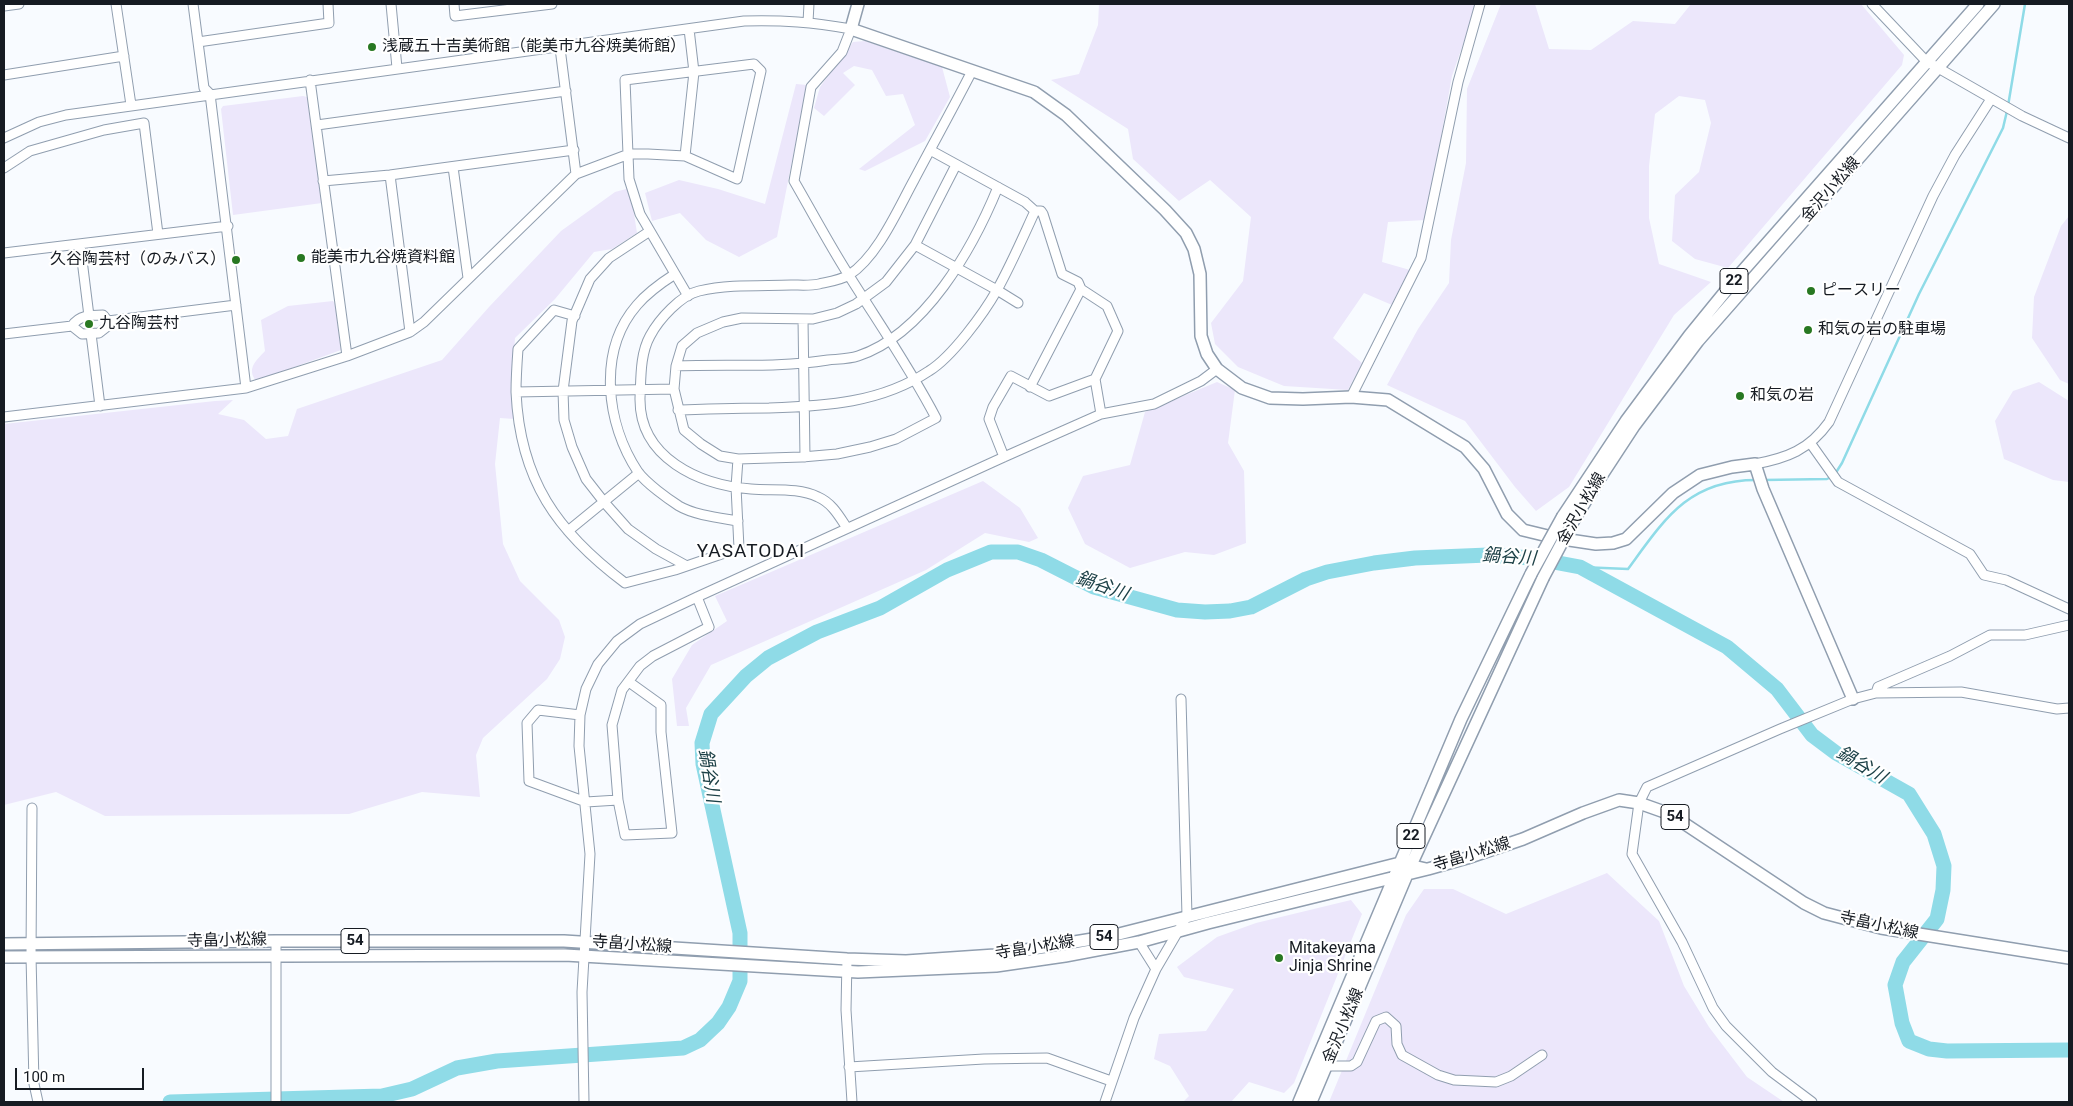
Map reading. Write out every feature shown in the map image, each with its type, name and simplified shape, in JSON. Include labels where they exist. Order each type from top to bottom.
[{"type":"main road","points":[[858,4],[851,30],[1034,92],[1066,114],[1165,210],[1186,233],[1194,249],[1200,274],[1202,336],[1207,354],[1217,368],[1242,388],[1270,398],[1350,397],[1388,400],[1465,447],[1484,469],[1507,514],[1523,530],[1556,538],[1596,544],[1613,544],[1626,539],[1672,493],[1700,475],[1732,466],[1756,468],[1763,489],[1853,699]]},
{"type":"main road","name":"金沢小松線","points":[[1311,1102],[1406,867],[1461,719],[1531,574],[1563,516],[1626,421],[1689,336],[1733,282],[1978,4]]},
{"type":"main road","name":"金沢小松線","points":[[1299,1102],[1393,877],[1406,867],[1543,578],[1575,518],[1598,481],[1634,426],[1698,342],[1994,4]]},
{"type":"main road","name":"寺畠小松線","points":[[4,944],[276,941],[585,942],[906,961],[995,955],[1111,936],[1187,916],[1406,867],[1428,869],[1523,839],[1619,800],[1639,803],[1670,814],[1804,903],[1824,913],[1881,928],[2069,958]]},
{"type":"main road","name":"寺畠小松線","points":[[4,957],[276,955],[584,956],[846,971],[996,966],[1065,956],[1139,942],[1393,877]]},
{"type":"street","points":[[4,6],[20,4]]},
{"type":"street","points":[[116,4],[132,105]]},
{"type":"street","points":[[193,4],[204,88],[210,94],[228,226],[246,388]]},
{"type":"street","points":[[198,42],[329,23],[328,4]]},
{"type":"street","points":[[391,4],[397,68]]},
{"type":"street","points":[[454,4],[454,16],[552,4]]},
{"type":"street","points":[[808,22],[809,4]]},
{"type":"street","points":[[1350,397],[1421,258],[1458,82],[1480,4]]},
{"type":"street","points":[[1872,4],[1926,62],[2022,116],[2069,138]]},
{"type":"street","points":[[4,138],[39,122],[66,114],[397,68],[560,48],[744,21],[782,20],[808,22],[851,30],[842,52],[811,87],[794,181],[849,275],[864,297],[915,379],[936,418],[896,439],[870,447],[836,454],[738,459],[720,456],[684,430],[674,389],[676,366],[682,346],[697,333],[723,322],[742,318],[813,319],[837,313],[856,304],[864,297],[886,282],[915,245],[956,165]]},
{"type":"street","points":[[685,156],[694,72],[689,29]]},
{"type":"street","points":[[560,48],[576,174]]},
{"type":"street","points":[[4,75],[124,56]]},
{"type":"street","points":[[4,418],[246,388],[347,356],[410,332],[424,322],[576,174],[629,154],[685,156],[738,179],[761,71],[754,64],[625,80],[629,154],[629,179],[640,214],[688,296]]},
{"type":"street","points":[[847,528],[830,504],[808,493],[736,487],[711,481],[685,470],[668,460],[654,446],[646,434],[640,404],[643,361],[651,335],[668,312],[688,296],[698,291],[734,287],[817,285],[849,275],[882,239],[972,71]]},
{"type":"street","points":[[310,80],[347,356]]},
{"type":"street","points":[[317,126],[566,91]]},
{"type":"street","points":[[1756,468],[1811,444],[1822,433],[1836,411],[1937,189],[1955,155],[1992,100]]},
{"type":"street","points":[[4,168],[30,151],[104,130],[144,123],[158,234]]},
{"type":"street","points":[[323,181],[390,175],[574,150]]},
{"type":"street","points":[[930,150],[1025,202],[1035,211],[1040,211],[1043,214],[1062,274],[1078,282],[1081,289],[1107,306],[1118,331],[1095,379],[1101,414]]},
{"type":"street","points":[[453,167],[468,278]]},
{"type":"street","points":[[390,175],[410,332]]},
{"type":"street","points":[[676,366],[804,364],[856,356],[871,351],[890,340],[926,309],[956,267],[986,214],[998,187]]},
{"type":"street","points":[[678,410],[804,407],[852,402],[874,397],[915,379],[931,370],[945,358],[997,290],[1035,211]]},
{"type":"street","points":[[4,253],[228,226]]},
{"type":"street","points":[[650,231],[609,258],[590,279],[571,329],[563,390],[564,420],[572,447],[586,479],[604,502],[628,529],[685,565]]},
{"type":"street","points":[[80,244],[89,316]]},
{"type":"street","points":[[915,245],[1018,303]]},
{"type":"street","points":[[675,274],[655,287],[642,299],[623,325],[610,372],[609,390],[614,414],[624,445],[639,473],[681,507],[713,517],[738,521]]},
{"type":"street","points":[[1030,387],[1081,289]]},
{"type":"street","points":[[108,321],[236,305]]},
{"type":"street","points":[[575,316],[554,310],[518,350],[516,392],[521,434],[530,469],[538,489],[568,531],[587,551],[625,583],[739,548],[736,487],[738,459]]},
{"type":"street","points":[[4,334],[72,326],[82,334],[92,334],[99,333],[108,326],[108,321],[103,315],[89,316],[76,319],[72,326]]},
{"type":"street","points":[[803,319],[805,456]]},
{"type":"street","points":[[92,334],[100,406]]},
{"type":"street","points":[[584,1102],[581,1039],[590,854],[579,746],[580,715],[586,689],[598,664],[617,641],[640,624],[847,528],[1101,414],[1154,404],[1200,381],[1217,368]]},
{"type":"street","points":[[1004,457],[989,419],[993,407],[1010,376],[1049,396],[1095,379]]},
{"type":"street","points":[[516,392],[674,389]]},
{"type":"street","points":[[1811,444],[1838,482],[1970,554],[1984,576],[2006,580],[2069,609]]},
{"type":"street","points":[[568,531],[639,473]]},
{"type":"street","points":[[629,682],[661,705],[661,732],[672,833],[625,835],[618,800],[612,725],[622,690],[640,666],[653,656],[709,627],[697,597]]},
{"type":"street","points":[[1876,694],[1878,687],[1950,656],[1990,635],[2025,636],[2069,625]]},
{"type":"street","points":[[1812,1102],[1754,1056],[1726,1026],[1713,1008],[1682,942],[1632,854],[1639,803],[1647,788],[1825,710],[1853,699],[1876,694],[1961,692],[2056,709],[2069,708]]},
{"type":"street","points":[[1105,1102],[1111,1081],[1156,969],[1187,916],[1181,699]]},
{"type":"street","points":[[580,715],[538,710],[527,723],[529,781],[586,802],[618,800]]},
{"type":"street","points":[[32,808],[31,956],[34,1084],[38,1102]]},
{"type":"street","points":[[276,941],[276,1102]]},
{"type":"street","points":[[1139,942],[1156,969]]},
{"type":"street","points":[[847,959],[849,1067],[852,1102]]},
{"type":"street","points":[[1327,1066],[1351,1066],[1357,1062],[1376,1021],[1386,1017],[1396,1026],[1397,1044],[1402,1055],[1438,1075],[1454,1080],[1496,1082],[1511,1076],[1542,1055]]},
{"type":"street","points":[[849,1067],[984,1058],[1047,1058],[1111,1081]]},
{"type":"shaded area","points":[[1099,4],[1477,4],[1452,76],[1426,220],[1388,222],[1382,262],[1410,270],[1392,305],[1364,293],[1333,338],[1362,363],[1348,390],[1284,386],[1238,367],[1215,344],[1211,323],[1243,281],[1251,217],[1210,180],[1179,201],[1133,159],[1128,129],[1051,80],[1079,74],[1098,25]]},
{"type":"shaded area","points":[[1501,4],[1535,4],[1549,49],[1591,50],[1633,21],[1675,24],[1691,4],[1861,4],[1904,55],[1902,65],[1728,268],[1695,259],[1672,241],[1675,195],[1699,172],[1711,123],[1705,100],[1679,96],[1655,114],[1649,166],[1649,218],[1659,264],[1711,282],[1674,315],[1569,487],[1536,511],[1515,487],[1465,421],[1387,385],[1418,329],[1449,283],[1451,240],[1466,163],[1467,89]]},
{"type":"shaded area","points":[[865,41],[942,67],[950,97],[925,141],[865,171],[859,169],[915,125],[903,94],[886,96],[872,70],[854,66],[843,73],[855,85],[824,116],[814,108],[820,87],[853,42]]},
{"type":"shaded area","points":[[796,84],[807,85],[777,237],[739,257],[706,240],[680,213],[652,221],[645,193],[679,180],[718,189],[765,204]]},
{"type":"shaded area","points":[[307,97],[322,203],[233,215],[221,109],[223,106]]},
{"type":"shaded area","points":[[630,188],[637,233],[612,249],[594,252],[555,299],[515,338],[512,386],[514,419],[500,418],[495,464],[503,544],[520,581],[559,620],[565,637],[560,659],[547,679],[483,738],[476,755],[480,797],[422,792],[349,814],[105,816],[56,792],[4,805],[4,424],[233,400],[218,414],[244,420],[266,439],[288,436],[297,409],[442,360],[561,231],[615,192]]},
{"type":"shaded area","points":[[2069,216],[2069,384],[2060,380],[2032,338],[2034,297],[2061,226]]},
{"type":"shaded area","points":[[333,301],[341,350],[256,381],[252,368],[265,351],[261,320],[288,306]]},
{"type":"shaded area","points":[[1217,382],[1235,390],[1228,443],[1244,471],[1246,543],[1214,555],[1185,552],[1130,568],[1085,544],[1068,508],[1083,476],[1130,465],[1145,412]]},
{"type":"shaded area","points":[[2039,382],[2069,401],[2069,482],[2053,480],[2004,459],[1995,421],[2013,391]]},
{"type":"shaded area","points":[[983,481],[1020,508],[1038,538],[1029,542],[985,533],[926,570],[711,665],[686,708],[689,726],[677,726],[672,679],[692,645],[727,621],[715,596]]},
{"type":"shaded area","points":[[1607,873],[1659,921],[1684,986],[1709,1027],[1747,1077],[1784,1102],[1329,1102],[1406,915],[1424,889],[1453,889],[1506,914]]},
{"type":"shaded area","points":[[1351,900],[1362,914],[1294,1083],[1284,1093],[1249,1082],[1231,1102],[1183,1102],[1189,1096],[1170,1066],[1154,1059],[1159,1034],[1206,1031],[1234,989],[1184,977],[1177,967],[1217,937],[1256,923]]},
{"type":"waterway","points":[[2008,106],[2025,4]]},
{"type":"waterway","points":[[1835,474],[1842,463],[1919,294],[2003,128],[2007,111]]},
{"type":"waterway","points":[[1764,480],[1827,479],[1831,477]]},
{"type":"waterway","points":[[1580,567],[1628,569],[1666,519],[1695,495],[1712,487],[1732,482],[1756,480]]},
{"type":"waterway","name":"鍋谷川","points":[[170,1102],[382,1096],[412,1089],[457,1068],[497,1061],[683,1048],[700,1040],[718,1023],[729,1007],[740,981],[740,933],[703,764],[702,743],[711,714],[746,676],[768,658],[817,632],[880,608],[947,570],[991,552],[1018,552],[1041,560],[1094,587],[1177,610],[1205,612],[1230,611],[1251,607],[1306,579],[1327,572],[1374,563],[1415,558],[1488,555],[1532,558],[1580,567],[1727,647],[1777,689],[1812,735],[1836,753],[1909,794],[1934,834],[1944,866],[1943,890],[1937,919],[1903,962],[1895,985],[1902,1023],[1909,1041],[1929,1049],[1947,1051],[2069,1050]]},
{"type":"place","name":"浅蔵五十吉美術館（能美市九谷焼美術館）","points":[[372,47]]},
{"type":"place","name":"能美市九谷焼資料館","points":[[301,258]]},
{"type":"place","name":"久谷陶芸村（のみバス）","points":[[236,260]]},
{"type":"place","name":"ピースリー","points":[[1811,291]]},
{"type":"place","name":"九谷陶芸村","points":[[89,324]]},
{"type":"place","name":"和気の岩の駐車場","points":[[1808,330]]},
{"type":"place","name":"和気の岩","points":[[1740,396]]},
{"type":"place","name":"Mitakeyama Jinja Shrine","points":[[1279,958]]},
{"type":"district","name":"YASATODAI","points":[[751,552]]}]
